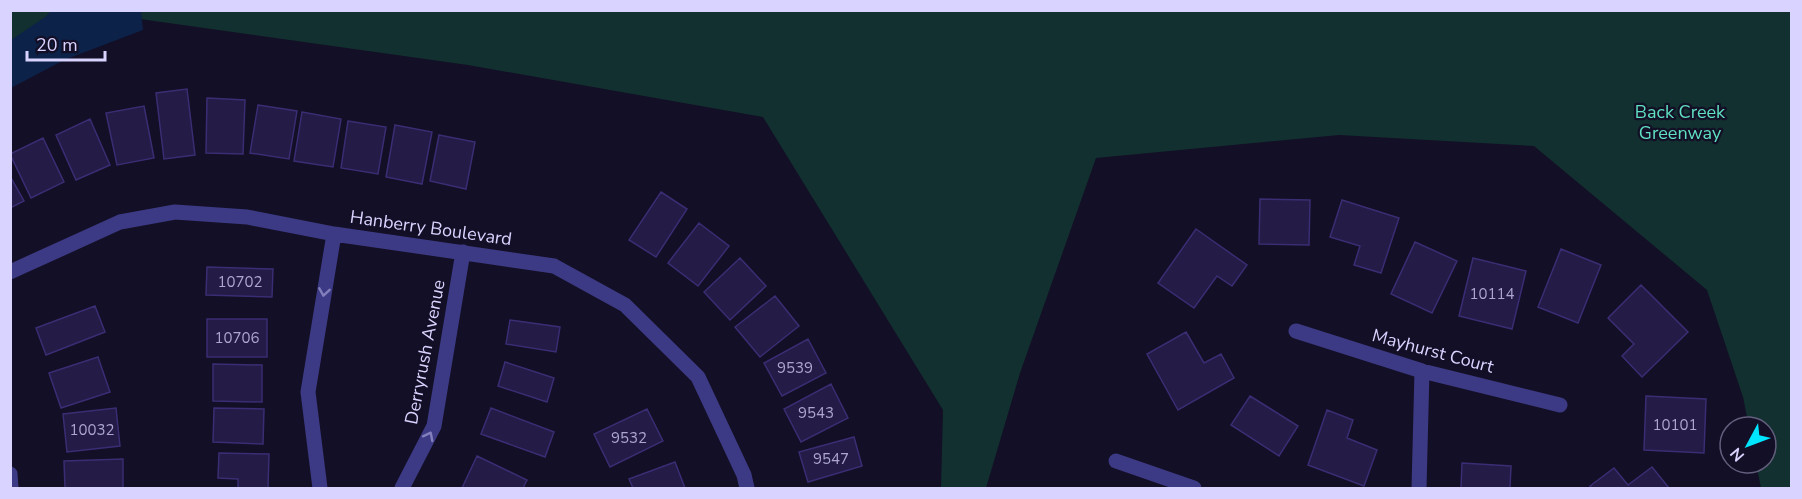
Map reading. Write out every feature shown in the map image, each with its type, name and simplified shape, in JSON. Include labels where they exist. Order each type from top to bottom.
[{"type":"street","name":"Hanberry Boulevard","points":[[10,272],[120,222],[175,212],[247,217],[334,234],[554,266],[625,305],[698,376],[744,475],[747,489]]},
{"type":"street","points":[[320,489],[308,392],[334,234]]},
{"type":"street","name":"Derryrush Avenue","points":[[402,489],[434,426],[463,252]]},
{"type":"street","name":"Mayhurst Court","points":[[1296,331],[1422,371],[1560,405]]},
{"type":"street","points":[[1419,489],[1422,371]]},
{"type":"street","points":[[1116,461],[1194,489]]},
{"type":"street","points":[[10,474],[11,489]]},
{"type":"green space","name":"Back Creek Greenway","points":[[11,10],[1791,11],[1791,488],[1761,488],[1758,475],[1778,475],[1778,415],[1747,415],[1743,397],[1707,290],[1534,146],[1339,135],[1096,158],[1020,373],[986,488],[941,488],[943,410],[763,117],[468,65],[140,19],[11,73]]},
{"type":"water","points":[[51,11],[141,11],[143,30],[64,60],[11,88],[11,40]]},
{"type":"building","points":[[187,89],[195,155],[164,159],[156,93]]},
{"type":"building","points":[[207,98],[245,100],[243,154],[206,153]]},
{"type":"building","points":[[258,105],[297,111],[289,159],[250,153]]},
{"type":"building","points":[[144,106],[154,158],[117,165],[106,113]]},
{"type":"building","points":[[302,112],[341,119],[333,167],[294,161]]},
{"type":"building","points":[[90,119],[110,165],[76,180],[56,135]]},
{"type":"building","points":[[348,121],[386,127],[378,174],[341,168]]},
{"type":"building","points":[[395,125],[432,132],[422,184],[386,177]]},
{"type":"building","points":[[439,135],[475,142],[466,189],[430,181]]},
{"type":"building","points":[[43,138],[64,182],[31,198],[10,154]]},
{"type":"building","points":[[10,176],[24,201],[10,208]]},
{"type":"building","points":[[661,192],[687,209],[656,257],[629,240]]},
{"type":"building","points":[[1260,199],[1310,200],[1309,245],[1259,244]]},
{"type":"building","points":[[1342,200],[1399,218],[1381,273],[1354,265],[1360,246],[1330,237]]},
{"type":"building","points":[[699,223],[729,246],[698,286],[668,263]]},
{"type":"building","points":[[1196,229],[1247,265],[1232,286],[1217,276],[1194,308],[1158,283]]},
{"type":"building","points":[[1415,242],[1457,261],[1432,313],[1391,294]]},
{"type":"building","points":[[1561,249],[1601,265],[1578,323],[1538,307]]},
{"type":"building","points":[[740,258],[766,286],[730,320],[704,292]]},
{"type":"building","points":[[1473,258],[1526,271],[1512,329],[1459,316]]},
{"type":"building","points":[[207,267],[273,269],[272,297],[206,295]]},
{"type":"building","points":[[1641,285],[1688,332],[1642,377],[1622,356],[1634,344],[1608,318]]},
{"type":"building","points":[[775,296],[799,326],[760,357],[735,327]]},
{"type":"building","points":[[95,306],[105,332],[46,355],[36,328]]},
{"type":"building","points":[[207,319],[267,319],[267,357],[207,357]]},
{"type":"building","points":[[510,320],[560,327],[556,352],[506,344]]},
{"type":"building","points":[[1186,332],[1204,363],[1221,354],[1234,378],[1178,410],[1147,354]]},
{"type":"building","points":[[808,339],[826,373],[782,396],[764,363]]},
{"type":"building","points":[[98,357],[110,392],[61,408],[49,373]]},
{"type":"building","points":[[505,362],[554,378],[547,402],[498,386]]},
{"type":"building","points":[[213,364],[262,365],[262,402],[213,401]]},
{"type":"building","points":[[831,384],[848,418],[801,442],[784,409]]},
{"type":"building","points":[[1250,396],[1298,426],[1279,456],[1231,425]]},
{"type":"building","points":[[1646,396],[1706,399],[1704,453],[1644,450]]},
{"type":"building","points":[[116,408],[120,446],[67,452],[63,414]]},
{"type":"building","points":[[214,408],[264,409],[263,444],[213,442]]},
{"type":"building","points":[[491,408],[554,432],[545,457],[481,434]]},
{"type":"building","points":[[647,409],[663,441],[610,467],[594,434]]},
{"type":"building","points":[[1327,410],[1353,420],[1347,438],[1377,450],[1364,486],[1308,465]]},
{"type":"building","points":[[854,437],[862,466],[808,482],[799,452]]},
{"type":"building","points":[[219,453],[269,454],[268,488],[238,488],[238,479],[218,478]]},
{"type":"building","points":[[477,456],[527,480],[523,488],[462,488]]},
{"type":"building","points":[[123,459],[123,488],[65,488],[64,461]]},
{"type":"building","points":[[675,462],[685,488],[633,488],[629,479]]},
{"type":"building","points":[[1462,463],[1511,466],[1510,488],[1461,488]]},
{"type":"building","points":[[1652,467],[1669,488],[1592,488],[1590,486],[1614,468],[1628,485]]}]
